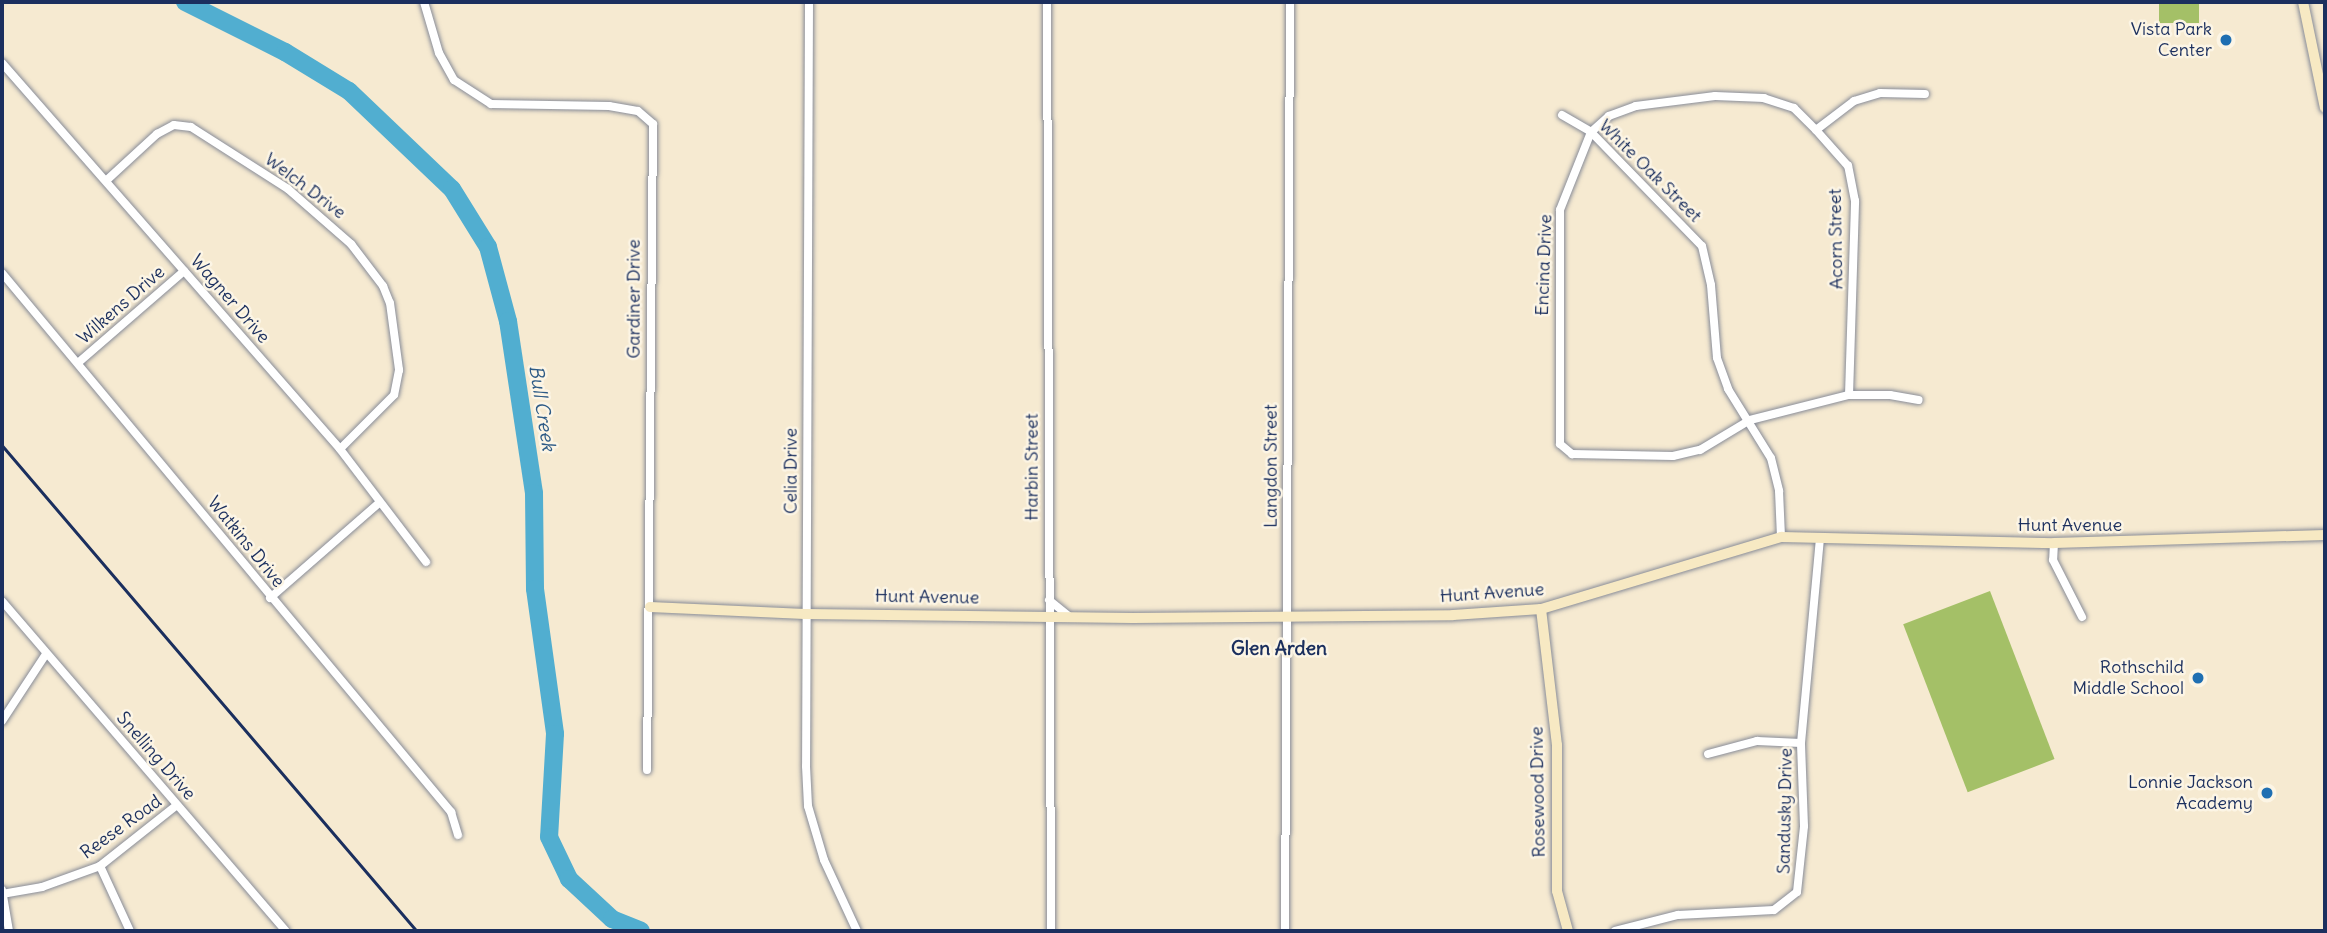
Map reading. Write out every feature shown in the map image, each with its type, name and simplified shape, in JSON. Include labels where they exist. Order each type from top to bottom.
[{"type":"street","name":"Gardiner Drive","points":[[424,2],[439,53],[454,80],[483,100],[491,104],[609,106],[638,111],[653,124],[649,215],[650,607],[647,770]]},
{"type":"street","name":"Celia Drive","points":[[809,2],[805,614],[808,806],[824,860],[857,931]]},
{"type":"street","name":"Harbin Street","points":[[1047,2],[1051,931]]},
{"type":"street","name":"Langdon Street","points":[[1285,931],[1290,2]]},
{"type":"street","points":[[2303,2],[2325,108]]},
{"type":"street","name":"Wagner Drive","points":[[2,63],[108,179],[184,271],[340,449],[426,562]]},
{"type":"street","points":[[1816,130],[1854,102],[1880,93],[1925,94]]},
{"type":"street","name":"Acorn Street","points":[[1591,132],[1609,116],[1636,106],[1715,96],[1764,98],[1794,108],[1816,130],[1848,166],[1855,201],[1849,395]]},
{"type":"street","name":"White Oak Street","points":[[1562,115],[1591,132],[1702,246],[1711,285],[1717,359],[1728,389],[1771,457],[1779,491],[1781,537]]},
{"type":"street","name":"Welch Drive","points":[[108,179],[157,134],[174,125],[191,127],[288,189],[351,244],[383,286],[390,303],[400,370],[394,395],[340,449]]},
{"type":"street","name":"Encina Drive","points":[[1591,132],[1560,210],[1560,444],[1572,453],[1673,456],[1700,450],[1750,420]]},
{"type":"street","name":"Wilkens Drive","points":[[79,362],[184,271]]},
{"type":"street","name":"Watkins Drive","points":[[2,273],[79,362],[451,813],[458,835]]},
{"type":"street","points":[[1750,420],[1849,395],[1890,395],[1919,400]]},
{"type":"street","points":[[271,598],[379,503]]},
{"type":"street","name":"Hunt Avenue","points":[[650,607],[805,614],[1070,617],[1287,617],[1541,609],[1781,537],[1820,540],[2054,543],[2325,535]]},
{"type":"street","name":"Sandusky Drive","points":[[1615,931],[1678,915],[1774,909],[1797,892],[1804,826],[1801,743],[1820,540]]},
{"type":"street","points":[[2054,543],[2053,560],[2082,617]]},
{"type":"street","points":[[1048,600],[1070,617]]},
{"type":"street","name":"Snelling Drive","points":[[2,601],[286,931]]},
{"type":"street","name":"Rosewood Drive","points":[[1541,609],[1557,745],[1557,891],[1568,931]]},
{"type":"street","points":[[2,720],[46,654]]},
{"type":"street","points":[[1708,754],[1757,741],[1801,743]]},
{"type":"street","name":"Reese Road","points":[[2,892],[42,887],[100,866],[177,805]]},
{"type":"street","points":[[100,866],[130,931]]},
{"type":"street","points":[[2,892],[9,931]]},
{"type":"green space","points":[[2159,2],[2199,2],[2199,23],[2159,23]]},
{"type":"green space","points":[[1990,591],[2055,759],[1968,792],[1903,624]]},
{"type":"waterway","name":"Bull Creek","points":[[185,2],[285,52],[349,91],[452,189],[488,247],[508,321],[534,493],[535,589],[555,734],[549,837],[569,879],[612,919],[641,931]]},
{"type":"railway","points":[[2,445],[417,931]]},
{"type":"place","name":"Vista Park Center","points":[[2226,40]]},
{"type":"place","name":"Rothschild Middle School","points":[[2198,678]]},
{"type":"place","name":"Lonnie Jackson Academy","points":[[2267,793]]},
{"type":"district","name":"Glen Arden","points":[[1279,649]]}]
